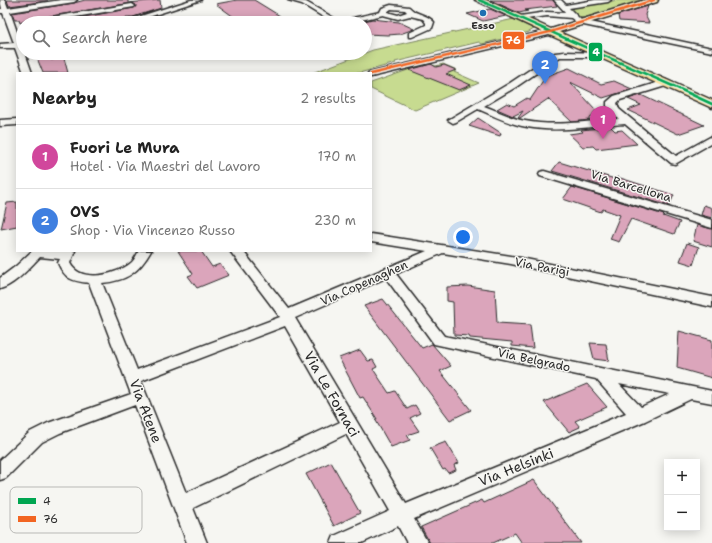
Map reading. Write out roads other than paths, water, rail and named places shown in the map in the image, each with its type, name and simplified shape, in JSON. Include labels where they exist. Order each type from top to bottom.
[{"type":"main road","points":[[479,0],[712,104]]},
{"type":"main road","points":[[550,32],[576,19],[654,0]]},
{"type":"street","points":[[0,39],[15,36],[3,10],[2,0]]},
{"type":"street","points":[[3,10],[74,0]]},
{"type":"street","points":[[165,0],[165,10]]},
{"type":"street","points":[[146,16],[198,0]]},
{"type":"street","points":[[291,0],[304,3],[326,16]]},
{"type":"street","points":[[479,0],[484,0]]},
{"type":"street","points":[[557,0],[576,19]]},
{"type":"street","points":[[564,7],[608,0]]},
{"type":"street","points":[[62,1],[74,16],[133,2],[130,16]]},
{"type":"street","points":[[384,13],[384,9],[397,3],[412,11],[410,14]]},
{"type":"street","points":[[35,6],[41,16]]},
{"type":"street","points":[[370,16],[384,13],[399,17],[410,14],[425,18],[430,22],[429,26],[412,35]]},
{"type":"street","points":[[520,18],[547,14],[576,19],[712,50]]},
{"type":"street","points":[[11,26],[16,25]]},
{"type":"street","points":[[372,74],[550,32]]},
{"type":"street","points":[[681,44],[712,54]]},
{"type":"street","points":[[0,46],[16,45]]},
{"type":"street","points":[[452,120],[518,82],[558,55],[602,55]]},
{"type":"street","points":[[25,60],[28,72]]},
{"type":"street","points":[[666,83],[614,100],[612,106],[615,111],[626,121],[675,161],[712,139]]},
{"type":"street","points":[[477,106],[510,119],[532,125],[552,126],[626,121]]},
{"type":"street","points":[[0,123],[16,122]]},
{"type":"street","name":"Via Barcellona","points":[[544,174],[712,224]]},
{"type":"street","name":"Via Parigi","points":[[372,238],[518,262],[712,302]]},
{"type":"street","name":"Via Copenaghen","points":[[132,378],[287,317],[442,249]]},
{"type":"street","points":[[0,284],[21,269],[38,252],[68,253],[64,264],[67,271],[75,277],[94,280],[114,277],[127,271],[138,264],[144,256],[145,252]]},
{"type":"street","name":"Via Le Fornaci","points":[[237,252],[287,317],[418,543]]},
{"type":"street","name":"Via Belgrado","points":[[388,272],[439,340],[712,397]]},
{"type":"street","name":"Via Atene","points":[[94,280],[197,543]]},
{"type":"street","points":[[600,373],[639,416]]},
{"type":"street","name":"Via Helsinki","points":[[342,543],[401,514],[639,416],[691,392]]},
{"type":"street","points":[[0,472],[23,448],[48,431],[140,397]]},
{"type":"street","points":[[182,504],[350,425]]},
{"type":"place","name":"Esso","points":[[483,13]]},
{"type":"place","name":"OVS","points":[[545,84]]},
{"type":"place","name":"Fuori Le Mura","points":[[603,139]]}]
